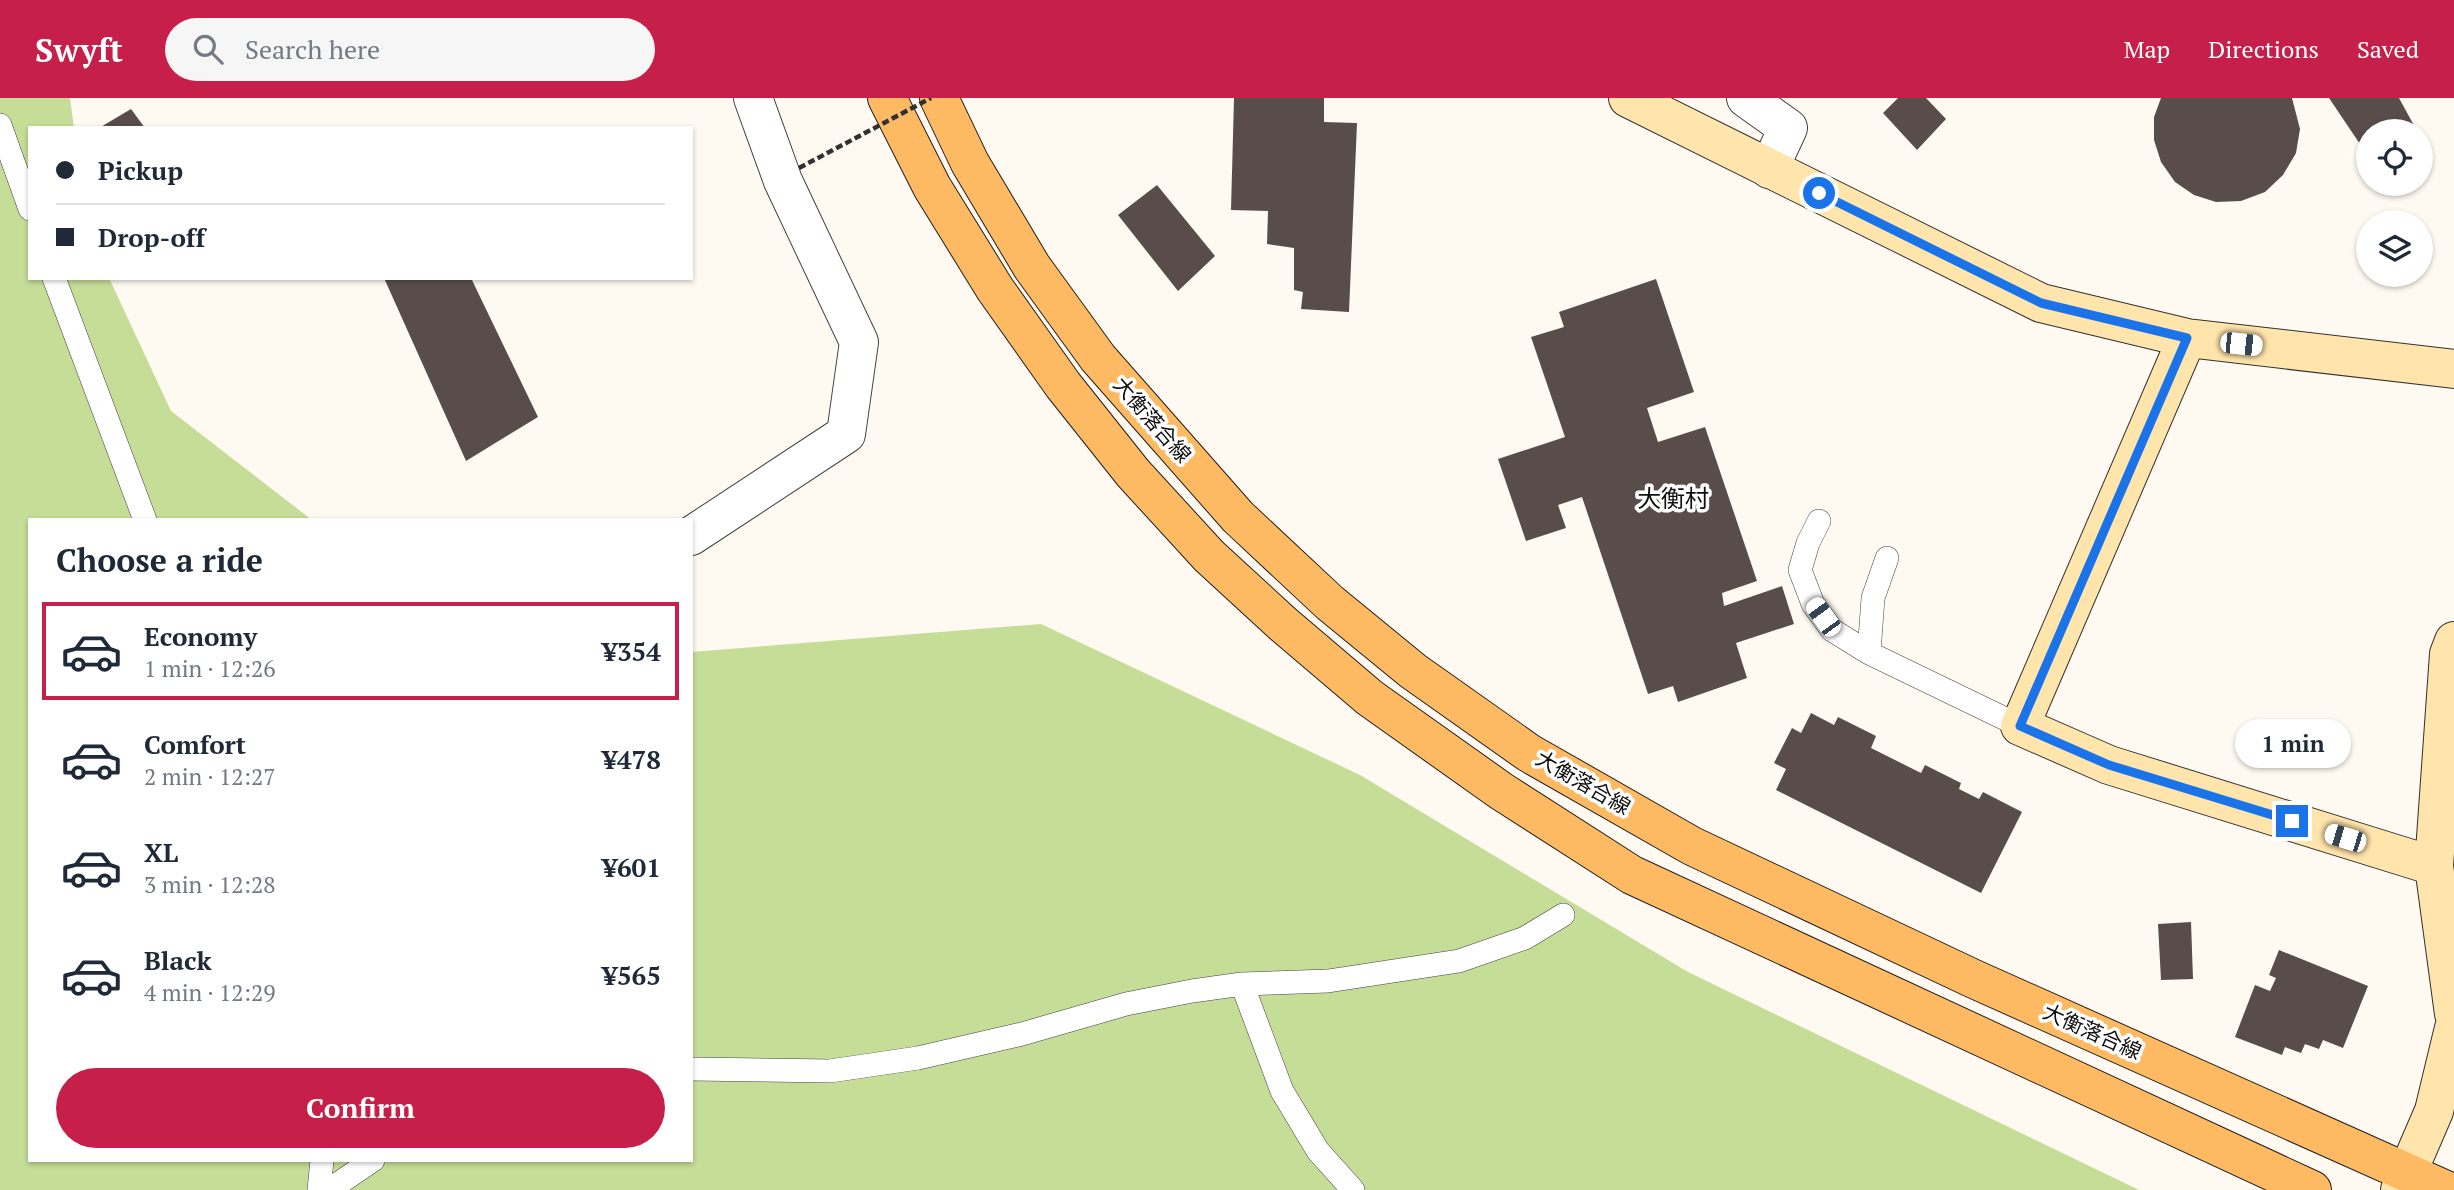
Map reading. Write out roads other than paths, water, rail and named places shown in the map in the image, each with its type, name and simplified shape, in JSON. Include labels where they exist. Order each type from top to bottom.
[{"type":"main road","points":[[887,98],[932,187],[995,289],[1063,385],[1115,451],[1209,556],[1370,698],[1501,791],[1632,875],[2312,1190]]},
{"type":"main road","name":"大衡落合線","points":[[939,98],[970,163],[1032,267],[1098,358],[1238,517],[1330,603],[1413,671],[1529,752],[1692,846],[2404,1181],[2446,1190]]},
{"type":"street","points":[[693,535],[846,434],[856,368],[859,342],[783,181],[753,98]]},
{"type":"street","points":[[1628,98],[2041,303],[2187,338],[2454,369]]},
{"type":"street","points":[[1746,98],[1788,128],[1769,169]]},
{"type":"street","points":[[2187,338],[2020,726],[2109,765],[2444,870]]},
{"type":"street","points":[[2454,640],[2449,654],[2444,870],[2454,1014]]},
{"type":"street","points":[[2404,1181],[2434,1111],[2454,1028]]},
{"type":"lane","points":[[0,125],[28,203]]},
{"type":"lane","points":[[55,280],[144,518]]},
{"type":"lane","points":[[1819,521],[1808,543],[1800,570],[1813,604],[1832,630],[1870,653],[2020,726]]},
{"type":"lane","points":[[1870,653],[1873,598],[1887,558]]},
{"type":"lane","points":[[693,1069],[830,1071],[918,1058],[1022,1034],[1126,1004],[1192,991],[1242,984],[1328,981],[1459,961],[1525,938],[1563,915]]},
{"type":"lane","points":[[1242,984],[1282,1091],[1318,1151],[1353,1190]]},
{"type":"lane","points":[[320,1190],[322,1162]]},
{"type":"lane","points":[[329,1190],[370,1162]]},
{"type":"district","name":"大衡村","points":[[1673,499]]}]
